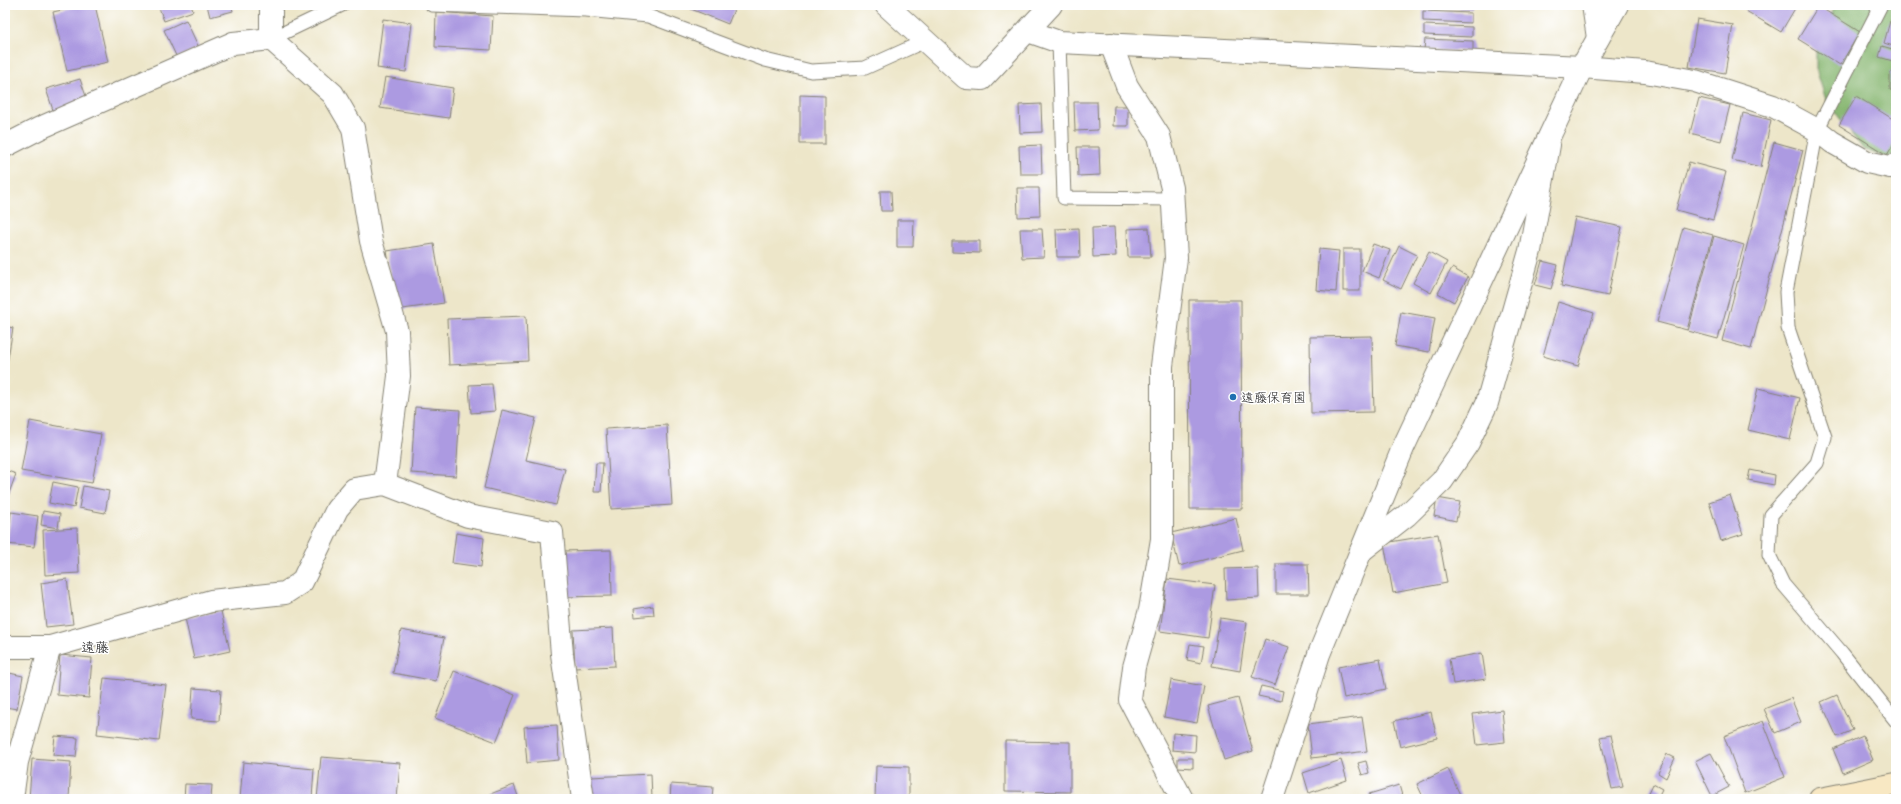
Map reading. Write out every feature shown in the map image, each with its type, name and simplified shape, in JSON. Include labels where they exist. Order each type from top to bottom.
[{"type":"main road","points":[[1820,799],[1896,784]]},
{"type":"street","points":[[271,5],[271,39]]},
{"type":"street","points":[[886,5],[966,78],[982,79],[1051,5]]},
{"type":"street","points":[[1593,5],[1598,38]]},
{"type":"street","points":[[1272,799],[1319,654],[1403,448],[1582,67],[1617,5]]},
{"type":"street","points":[[1028,31],[1059,42],[1582,67],[1644,72],[1694,81],[1773,106],[1817,130],[1832,142],[1867,162],[1890,167],[1896,165]]},
{"type":"street","points":[[5,146],[40,128],[233,43],[271,39],[333,94],[352,128],[372,241],[397,331],[399,376],[385,484]]},
{"type":"street","points":[[1111,44],[1127,86],[1159,136],[1172,188],[1176,258],[1162,366],[1162,539],[1150,610],[1134,667],[1130,700],[1182,799]]},
{"type":"street","points":[[1361,551],[1407,515],[1442,481],[1468,443],[1486,403],[1530,251],[1552,130]]},
{"type":"street","points":[[5,647],[50,647],[211,600],[285,593],[302,582],[337,509],[354,489],[385,484],[468,516],[552,532],[562,654],[583,799]]},
{"type":"street","points":[[12,799],[17,762],[50,647]]},
{"type":"lane","points":[[271,39],[342,5]]},
{"type":"lane","points":[[432,5],[586,10],[648,16],[765,60],[811,71],[865,68],[925,41]]},
{"type":"lane","points":[[1881,5],[1817,130],[1786,292],[1788,328],[1825,437],[1817,463],[1771,515],[1769,554],[1783,584],[1842,653],[1896,721]]},
{"type":"lane","points":[[1059,42],[1064,198],[1173,199]]},
{"type":"green space","points":[[1837,5],[1896,5],[1896,154],[1887,158],[1863,149],[1826,100],[1816,69],[1816,33]]},
{"type":"building","points":[[84,5],[95,5],[108,62],[67,71],[53,12]]},
{"type":"building","points":[[158,5],[191,5],[193,11],[164,21]]},
{"type":"building","points":[[207,5],[231,5],[233,11],[210,17]]},
{"type":"building","points":[[692,5],[736,5],[728,24],[691,9]]},
{"type":"building","points":[[1424,5],[1472,5],[1472,9],[1424,7]]},
{"type":"building","points":[[1750,5],[1797,5],[1781,32],[1746,11]]},
{"type":"building","points":[[1818,6],[1860,32],[1840,65],[1798,39]]},
{"type":"building","points":[[1423,11],[1471,13],[1471,23],[1423,21]]},
{"type":"building","points":[[436,12],[493,16],[491,50],[435,47]]},
{"type":"building","points":[[383,19],[412,23],[406,72],[377,68]]},
{"type":"building","points":[[1697,19],[1733,25],[1725,73],[1689,67]]},
{"type":"building","points":[[186,20],[199,48],[177,58],[164,30]]},
{"type":"building","points":[[1890,21],[1896,23],[1896,47],[1884,43]]},
{"type":"building","points":[[1424,25],[1472,27],[1472,37],[1424,35]]},
{"type":"building","points":[[1425,39],[1473,41],[1473,51],[1424,50]]},
{"type":"building","points":[[1882,46],[1896,50],[1896,62],[1879,57]]},
{"type":"building","points":[[1890,72],[1896,72],[1896,91],[1890,90]]},
{"type":"building","points":[[385,77],[453,88],[449,118],[380,108]]},
{"type":"building","points":[[80,79],[88,102],[54,113],[46,89]]},
{"type":"building","points":[[800,95],[825,96],[825,144],[800,144]]},
{"type":"building","points":[[1856,96],[1896,121],[1896,140],[1887,155],[1839,125]]},
{"type":"building","points":[[1699,98],[1730,105],[1721,141],[1690,133]]},
{"type":"building","points":[[1074,102],[1097,102],[1098,130],[1075,131]]},
{"type":"building","points":[[1041,104],[1042,132],[1020,133],[1019,105]]},
{"type":"building","points":[[1114,106],[1128,106],[1128,126],[1113,126]]},
{"type":"building","points":[[1743,113],[1771,120],[1761,167],[1732,160]]},
{"type":"building","points":[[1774,142],[1803,150],[1751,349],[1722,341]]},
{"type":"building","points":[[1041,145],[1042,174],[1020,174],[1019,146]]},
{"type":"building","points":[[1077,147],[1099,147],[1100,175],[1078,176]]},
{"type":"building","points":[[1689,162],[1726,172],[1713,220],[1676,210]]},
{"type":"building","points":[[1017,188],[1039,188],[1040,216],[1018,217]]},
{"type":"building","points":[[880,191],[891,191],[892,211],[881,211]]},
{"type":"building","points":[[1575,217],[1622,227],[1608,296],[1561,286]]},
{"type":"building","points":[[897,220],[914,220],[913,247],[897,247]]},
{"type":"building","points":[[1114,227],[1116,256],[1093,257],[1092,228]]},
{"type":"building","points":[[1683,227],[1713,235],[1687,330],[1657,322]]},
{"type":"building","points":[[1079,228],[1080,257],[1057,257],[1056,229]]},
{"type":"building","points":[[1149,228],[1151,257],[1128,257],[1127,229]]},
{"type":"building","points":[[1020,229],[1042,229],[1044,257],[1022,258]]},
{"type":"building","points":[[1714,236],[1744,245],[1718,339],[1688,331]]},
{"type":"building","points":[[952,241],[980,241],[980,253],[952,252]]},
{"type":"building","points":[[434,244],[444,303],[396,310],[387,251]]},
{"type":"building","points":[[1373,244],[1390,250],[1379,278],[1362,271]]},
{"type":"building","points":[[1399,246],[1417,255],[1401,289],[1383,280]]},
{"type":"building","points":[[1319,249],[1339,251],[1336,292],[1316,290]]},
{"type":"building","points":[[1343,249],[1360,249],[1360,291],[1343,291]]},
{"type":"building","points":[[1429,252],[1447,262],[1431,293],[1413,283]]},
{"type":"building","points":[[1542,261],[1558,265],[1551,289],[1535,285]]},
{"type":"building","points":[[1452,268],[1468,277],[1454,302],[1438,293]]},
{"type":"building","points":[[1189,300],[1241,300],[1242,509],[1190,509]]},
{"type":"building","points":[[1558,302],[1594,313],[1578,366],[1543,356]]},
{"type":"building","points":[[1401,312],[1435,318],[1429,352],[1395,346]]},
{"type":"building","points":[[526,316],[528,361],[449,365],[447,319]]},
{"type":"building","points":[[5,326],[13,328],[6,370],[5,370]]},
{"type":"building","points":[[1372,336],[1374,412],[1311,413],[1310,337]]},
{"type":"building","points":[[492,384],[495,411],[471,413],[469,385]]},
{"type":"building","points":[[1758,388],[1800,398],[1790,440],[1748,430]]},
{"type":"building","points":[[415,407],[460,410],[456,476],[411,473]]},
{"type":"building","points":[[502,410],[536,418],[526,460],[565,469],[556,505],[484,488]]},
{"type":"building","points":[[30,421],[101,434],[92,483],[21,471]]},
{"type":"building","points":[[667,425],[672,505],[611,509],[606,429]]},
{"type":"building","points":[[596,463],[603,463],[601,492],[594,492]]},
{"type":"building","points":[[5,470],[16,474],[8,496],[5,495]]},
{"type":"building","points":[[1750,470],[1775,475],[1774,485],[1748,480]]},
{"type":"building","points":[[53,482],[78,487],[74,508],[49,503]]},
{"type":"building","points":[[83,486],[109,491],[105,513],[79,508]]},
{"type":"building","points":[[1730,495],[1743,534],[1721,541],[1709,502]]},
{"type":"building","points":[[1437,498],[1460,502],[1456,521],[1434,516]]},
{"type":"building","points":[[43,511],[60,514],[58,528],[41,525]]},
{"type":"building","points":[[11,512],[38,516],[34,547],[7,544]]},
{"type":"building","points":[[1236,518],[1243,550],[1179,566],[1171,533]]},
{"type":"building","points":[[77,528],[79,573],[45,575],[43,530]]},
{"type":"building","points":[[456,533],[484,538],[481,567],[452,563]]},
{"type":"building","points":[[1438,534],[1447,583],[1393,593],[1384,543]]},
{"type":"building","points":[[611,550],[612,596],[561,597],[560,551]]},
{"type":"building","points":[[1276,564],[1308,564],[1309,594],[1276,594]]},
{"type":"building","points":[[1258,568],[1259,598],[1226,600],[1225,569]]},
{"type":"building","points":[[67,579],[73,624],[46,627],[41,583]]},
{"type":"building","points":[[1167,579],[1215,585],[1208,638],[1160,631]]},
{"type":"building","points":[[653,606],[654,615],[635,617],[634,609]]},
{"type":"building","points":[[221,611],[230,651],[194,659],[185,618]]},
{"type":"building","points":[[1220,618],[1247,622],[1240,671],[1212,666]]},
{"type":"building","points":[[613,628],[615,666],[575,668],[573,630]]},
{"type":"building","points":[[401,630],[444,638],[436,681],[393,673]]},
{"type":"building","points":[[1265,639],[1289,647],[1275,685],[1252,677]]},
{"type":"building","points":[[1190,644],[1204,646],[1201,663],[1187,660]]},
{"type":"building","points":[[1482,653],[1486,679],[1453,684],[1449,659]]},
{"type":"building","points":[[60,655],[92,658],[89,698],[57,695]]},
{"type":"building","points":[[1380,659],[1386,689],[1344,698],[1338,667]]},
{"type":"building","points":[[454,671],[515,695],[496,742],[435,718]]},
{"type":"building","points":[[5,672],[23,676],[17,709],[5,707]]},
{"type":"building","points":[[104,678],[166,685],[159,741],[97,734]]},
{"type":"building","points":[[1171,680],[1204,686],[1197,723],[1164,717]]},
{"type":"building","points":[[1261,686],[1283,691],[1281,701],[1258,696]]},
{"type":"building","points":[[193,688],[221,690],[219,721],[191,719]]},
{"type":"building","points":[[1837,695],[1853,730],[1837,737],[1821,702]]},
{"type":"building","points":[[1238,698],[1253,751],[1224,760],[1208,706]]},
{"type":"building","points":[[1791,698],[1801,722],[1775,733],[1764,709]]},
{"type":"building","points":[[1502,710],[1505,742],[1477,745],[1473,714]]},
{"type":"building","points":[[1431,712],[1437,738],[1400,747],[1394,721]]},
{"type":"building","points":[[1362,717],[1367,751],[1312,758],[1308,724]]},
{"type":"building","points":[[1763,721],[1785,777],[1745,793],[1724,736]]},
{"type":"building","points":[[557,725],[559,760],[527,763],[524,727]]},
{"type":"building","points":[[1173,733],[1196,735],[1195,752],[1172,750]]},
{"type":"building","points":[[1611,735],[1623,787],[1612,789],[1600,737]]},
{"type":"building","points":[[55,736],[78,738],[76,757],[53,755]]},
{"type":"building","points":[[1863,736],[1873,760],[1843,773],[1833,749]]},
{"type":"building","points":[[1005,741],[1070,742],[1070,792],[1005,791]]},
{"type":"building","points":[[1711,753],[1729,787],[1712,796],[1695,761]]},
{"type":"building","points":[[1667,754],[1675,758],[1666,778],[1658,773]]},
{"type":"building","points":[[321,757],[400,763],[397,799],[317,799]]},
{"type":"building","points":[[1178,758],[1193,758],[1193,768],[1178,767]]},
{"type":"building","points":[[32,759],[71,762],[69,799],[29,799]]},
{"type":"building","points":[[1341,760],[1347,780],[1309,793],[1303,773]]},
{"type":"building","points":[[1366,761],[1369,773],[1362,775],[1358,763]]},
{"type":"building","points":[[243,762],[314,769],[312,799],[240,799]]},
{"type":"building","points":[[876,766],[909,767],[909,799],[875,799]]},
{"type":"building","points":[[1448,769],[1462,799],[1424,799],[1417,784]]},
{"type":"building","points":[[651,774],[652,799],[592,799],[591,777]]},
{"type":"building","points":[[185,784],[212,785],[211,799],[184,799]]},
{"type":"building","points":[[671,784],[713,787],[712,799],[670,799]]},
{"type":"building","points":[[1653,784],[1662,789],[1657,799],[1646,799]]},
{"type":"building","points":[[514,785],[519,799],[477,799]]},
{"type":"building","points":[[1399,785],[1403,799],[1371,799],[1369,794]]},
{"type":"place","name":"遠藤保育園","points":[[1233,397]]},
{"type":"district","name":"遠藤","points":[[95,647]]}]
